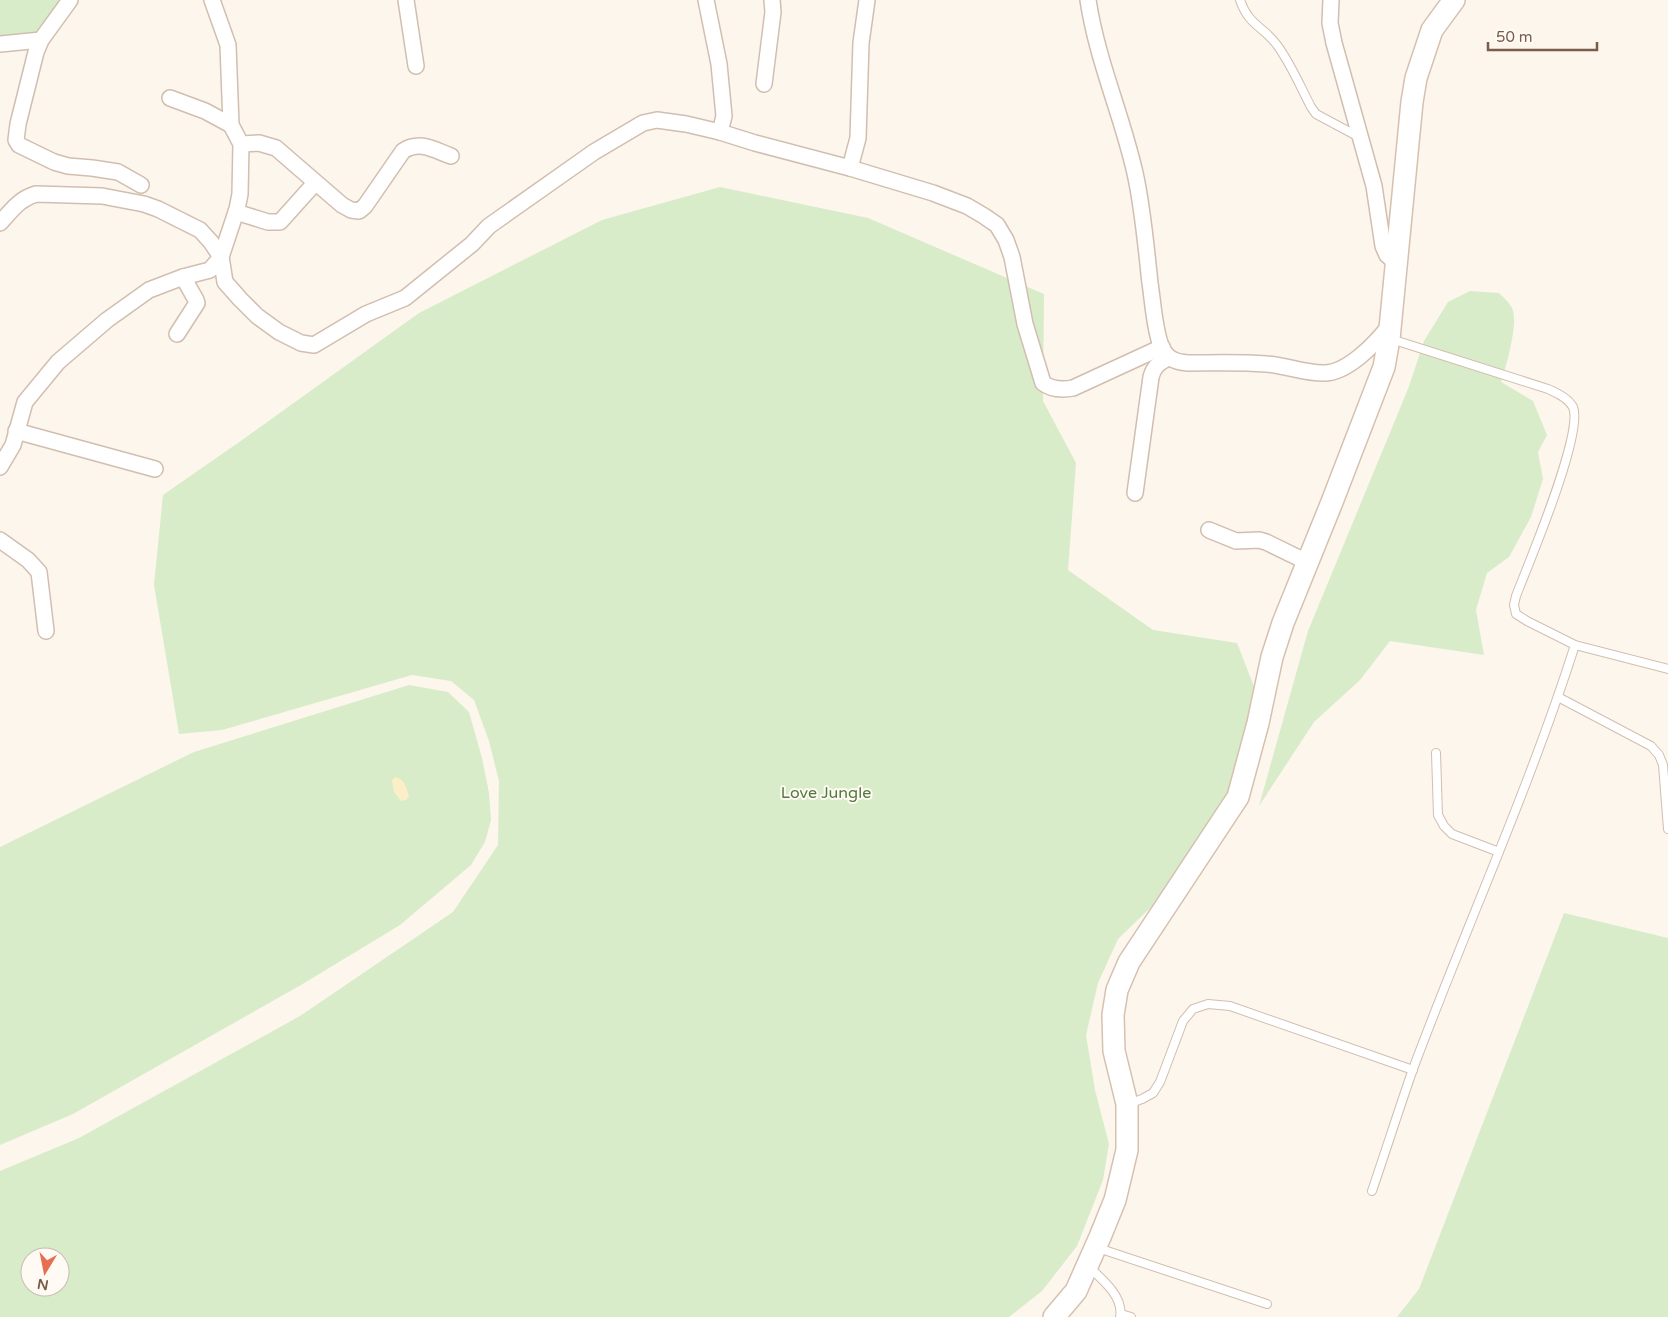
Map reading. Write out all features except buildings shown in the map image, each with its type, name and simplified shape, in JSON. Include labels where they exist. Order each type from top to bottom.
[{"type":"street","points":[[70,0],[41,40],[32,65],[16,140],[19,145],[54,162],[68,166],[118,172],[141,185]]},
{"type":"street","points":[[0,467],[13,445],[25,402],[58,362],[107,320],[149,290],[183,277],[210,270],[221,257],[236,212],[242,174],[241,144],[234,134],[231,125],[228,45],[212,0]]},
{"type":"street","points":[[406,0],[416,66]]},
{"type":"street","points":[[706,0],[719,64],[724,116],[720,132]]},
{"type":"street","points":[[764,84],[773,12],[772,0]]},
{"type":"street","points":[[850,168],[858,138],[862,43],[867,0]]},
{"type":"street","points":[[1088,0],[1102,62],[1134,172],[1142,218],[1154,318],[1165,353],[1176,362],[1267,364],[1326,374],[1337,371],[1354,360],[1390,331]]},
{"type":"street","points":[[1331,0],[1330,23],[1334,43],[1374,186],[1383,246],[1387,255],[1396,263]]},
{"type":"street","points":[[1054,1317],[1076,1290],[1116,1200],[1128,1150],[1127,1104],[1114,1051],[1113,1015],[1117,990],[1129,962],[1238,797],[1256,731],[1272,657],[1283,623],[1384,367],[1390,331],[1412,102],[1416,78],[1432,30],[1454,0]]},
{"type":"street","points":[[0,44],[41,40]]},
{"type":"street","points":[[170,98],[205,111],[231,125]]},
{"type":"street","points":[[0,223],[19,202],[26,197],[36,194],[102,196],[144,204],[158,209],[200,230],[221,257],[225,282],[257,316],[278,332],[302,343],[314,345],[366,314],[405,298],[472,244],[489,226],[588,156],[643,124],[657,120],[720,132],[933,193],[968,206],[997,225],[1006,240],[1012,257],[1024,324],[1043,383],[1048,387],[1064,390],[1073,388],[1165,353]]},
{"type":"street","points":[[241,144],[259,143],[276,148],[342,205],[351,210],[359,211],[365,206],[404,152],[412,146],[421,146],[451,156]]},
{"type":"street","points":[[236,212],[268,222],[280,222],[315,183]]},
{"type":"street","points":[[177,334],[197,303],[183,277]]},
{"type":"street","points":[[1135,493],[1152,377],[1157,364],[1165,353]]},
{"type":"street","points":[[16,431],[155,469]]},
{"type":"street","points":[[1209,530],[1236,541],[1259,540],[1266,542],[1307,562]]},
{"type":"street","points":[[0,540],[28,560],[38,572],[46,631]]},
{"type":"lane","points":[[1240,0],[1249,19],[1275,42],[1284,54],[1316,114],[1360,138]]},
{"type":"lane","points":[[1390,331],[1548,389],[1563,396],[1573,407],[1574,427],[1568,453],[1557,488],[1516,596],[1514,605],[1516,614],[1575,645],[1668,669]]},
{"type":"lane","points":[[1372,1191],[1413,1070],[1499,852],[1558,696],[1575,645]]},
{"type":"lane","points":[[1558,696],[1651,746],[1659,755],[1663,765],[1668,829]]},
{"type":"lane","points":[[1436,753],[1438,816],[1444,826],[1452,834],[1499,852]]},
{"type":"lane","points":[[1659,755],[1668,753]]},
{"type":"lane","points":[[1127,1104],[1142,1100],[1152,1092],[1160,1082],[1183,1020],[1193,1009],[1208,1004],[1230,1006],[1413,1070]]},
{"type":"lane","points":[[1091,1256],[1267,1304]]},
{"type":"lane","points":[[1091,1256],[1117,1300],[1120,1315],[1131,1317]]},
{"type":"green space","points":[[0,0],[66,0],[41,33],[0,36]]},
{"type":"green space","name":"Love Jungle","points":[[720,187],[868,218],[1044,294],[1043,401],[1076,463],[1068,570],[1153,630],[1237,643],[1255,689],[1238,780],[1176,883],[1118,939],[1098,983],[1086,1035],[1095,1090],[1109,1144],[1103,1180],[1077,1246],[1042,1291],[1009,1317],[0,1317],[0,1171],[79,1138],[300,1016],[453,912],[498,845],[499,781],[489,741],[474,700],[451,681],[412,675],[222,730],[179,734],[154,585],[163,495],[419,313],[602,220]]},
{"type":"green space","points":[[1470,291],[1499,293],[1512,308],[1514,315],[1513,334],[1501,382],[1533,401],[1547,435],[1538,452],[1543,479],[1531,517],[1509,557],[1487,573],[1476,610],[1484,655],[1390,641],[1360,680],[1314,722],[1259,806],[1308,631],[1408,389],[1424,341],[1448,302]]},
{"type":"green space","points":[[409,685],[448,692],[469,712],[482,758],[489,793],[491,820],[485,842],[471,865],[400,925],[301,985],[73,1114],[0,1145],[0,847],[194,752]]},
{"type":"green space","points":[[1564,913],[1668,938],[1668,1317],[1397,1317],[1419,1289]]},
{"type":"sand","points":[[395,777],[405,784],[409,796],[406,800],[401,801],[394,792],[392,780]]}]
